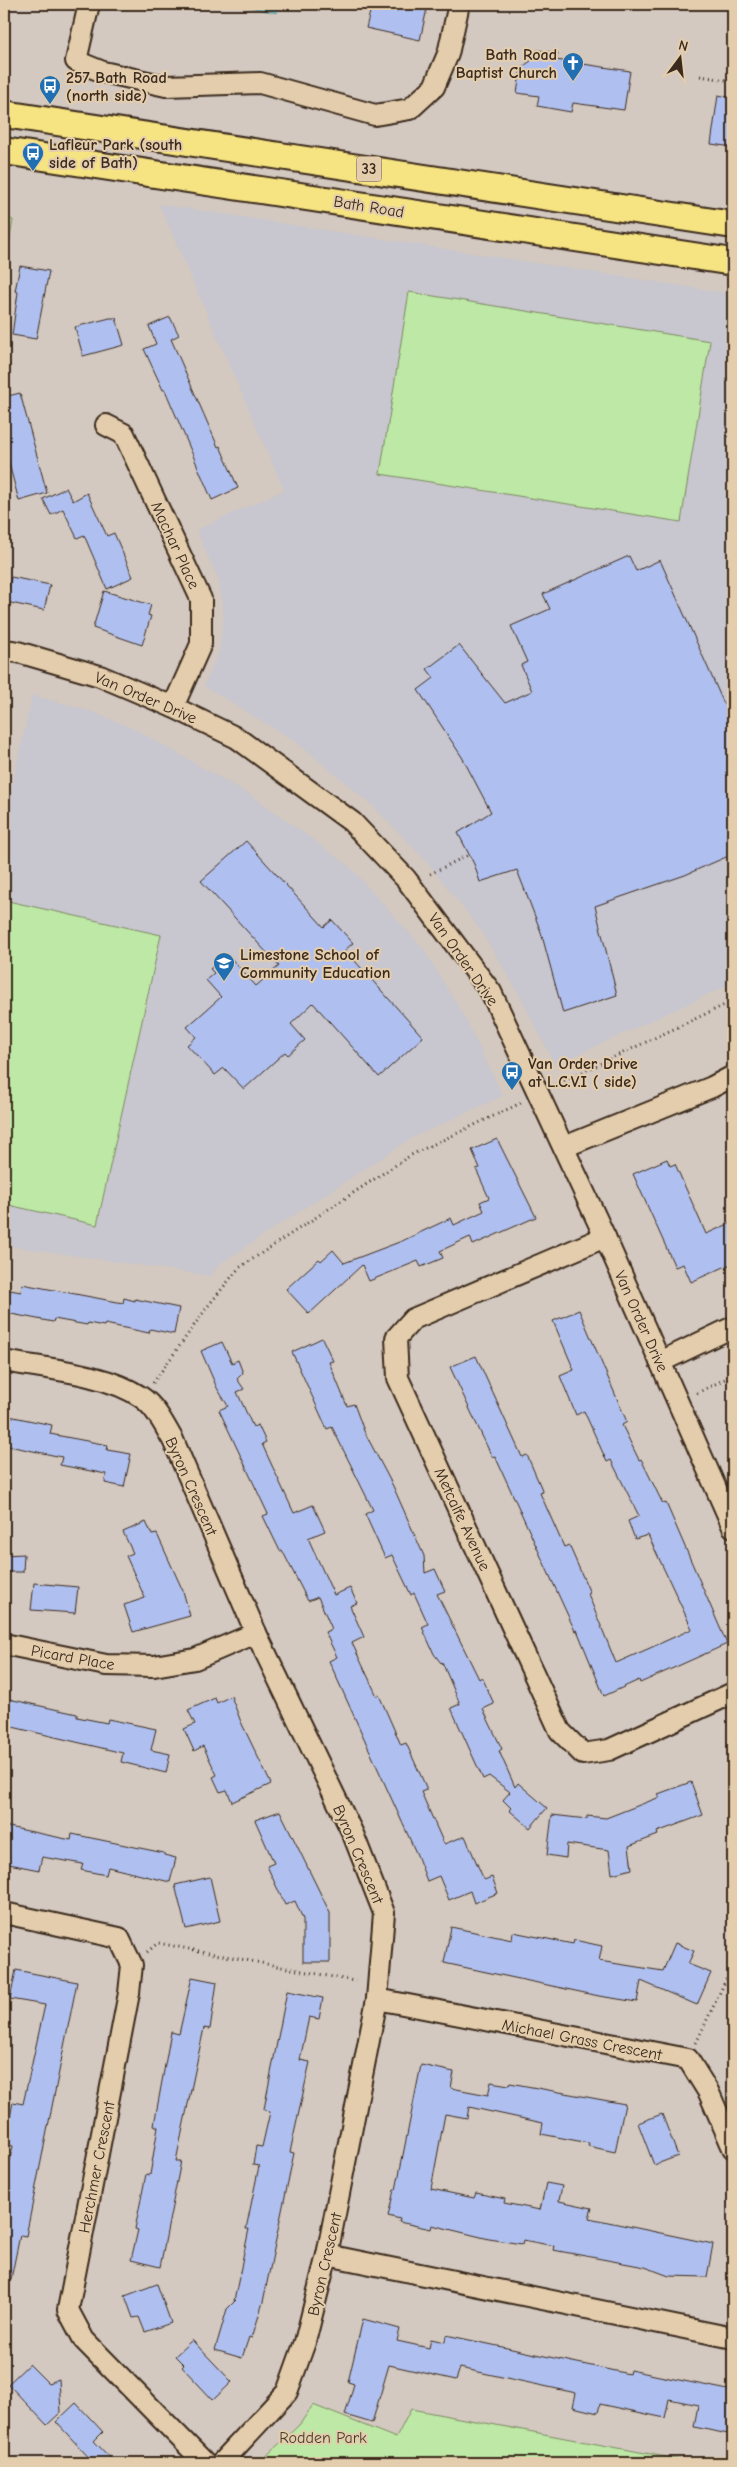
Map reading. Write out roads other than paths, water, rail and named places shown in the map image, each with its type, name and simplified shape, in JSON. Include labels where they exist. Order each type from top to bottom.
[{"type":"main road","name":"33","points":[[4,114],[733,225]]},
{"type":"main road","name":"Bath Road","points":[[4,151],[733,262]]},
{"type":"street","points":[[88,4],[76,61],[104,72],[166,86],[260,83],[375,116],[410,109],[434,87],[448,54],[459,4]]},
{"type":"street","name":"Machar Place","points":[[106,425],[124,434],[202,599],[201,644],[174,707]]},
{"type":"street","name":"Van Order Drive","points":[[4,650],[18,652],[100,676],[174,707],[237,738],[359,829],[406,879],[491,992],[605,1237],[733,1527]]},
{"type":"street","points":[[564,1147],[712,1087],[733,1076]]},
{"type":"street","name":"Metcalfe Avenue","points":[[605,1237],[413,1320],[396,1338],[398,1378],[560,1732],[583,1754],[609,1750],[733,1693]]},
{"type":"street","points":[[660,1362],[733,1327]]},
{"type":"street","name":"Byron Crescent","points":[[4,1361],[121,1386],[142,1398],[157,1414],[173,1440],[256,1633],[353,1834],[384,1913],[378,1992],[327,2255],[305,2342],[287,2392],[221,2463]]},
{"type":"street","name":"Picard Place","points":[[4,1644],[106,1665],[154,1666],[195,1659],[256,1633]]},
{"type":"street","name":"Herchmer Crescent","points":[[4,1913],[119,1938],[132,1965],[129,1993],[68,2310],[84,2340],[205,2463]]},
{"type":"street","name":"Michael Grass Crescent","points":[[378,1992],[688,2060],[709,2093],[733,2148]]},
{"type":"street","points":[[327,2255],[733,2338]]},
{"type":"water","points":[[236,4],[279,4],[277,13]]},
{"type":"place","name":"Bath Road Baptist Church","points":[[573,82]]},
{"type":"place","name":"257 Bath Road (north side)","points":[[50,105]]},
{"type":"place","name":"Lafleur Park (south side of Bath)","points":[[33,172]]},
{"type":"place","name":"Limestone School of Community Education","points":[[224,982]]},
{"type":"place","name":"Van Order Drive at L.C.V.I ( side)","points":[[512,1091]]},
{"type":"park label","name":"Rodden Park","points":[[323,2437]]}]
